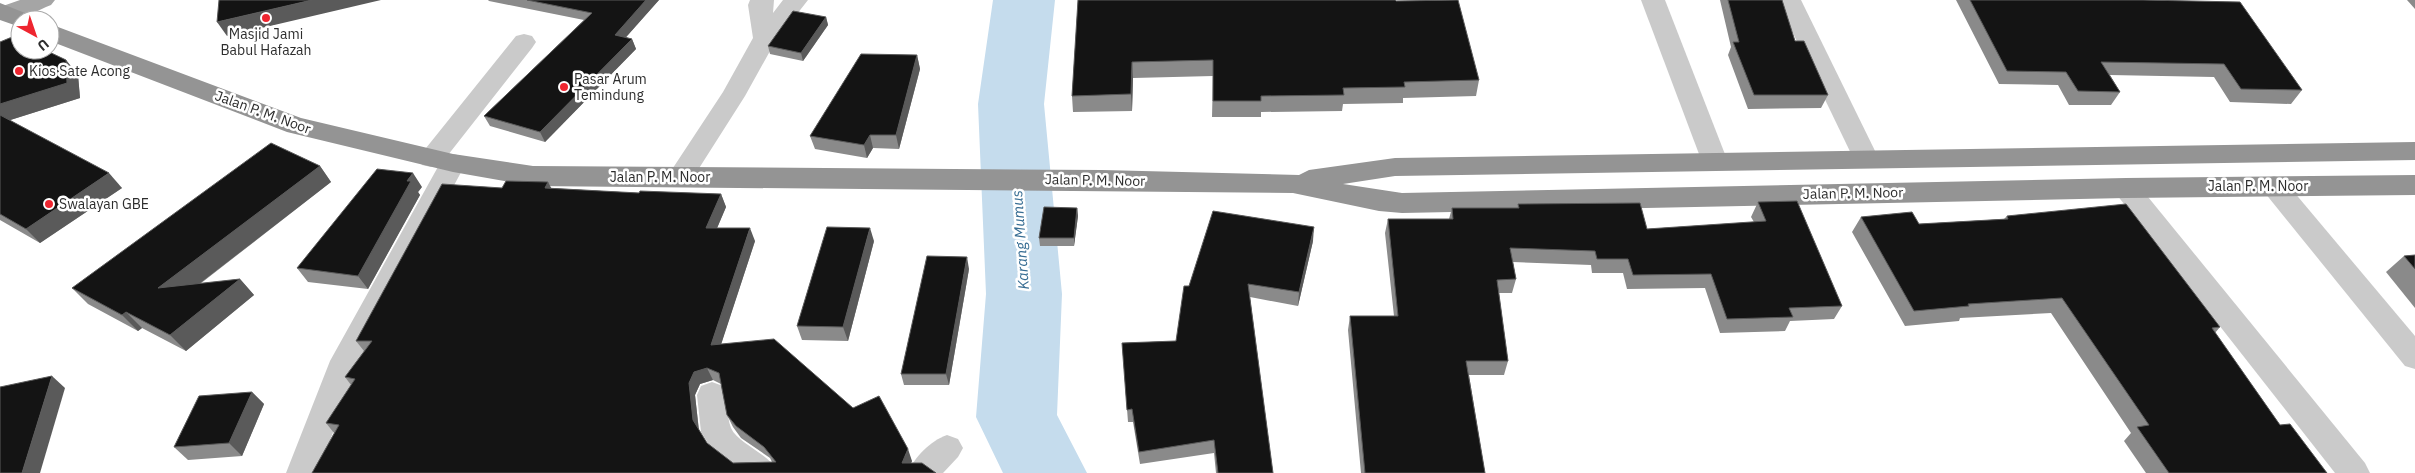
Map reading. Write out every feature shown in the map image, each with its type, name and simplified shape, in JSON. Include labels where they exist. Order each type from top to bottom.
[{"type":"highway","name":"Jalan P. M. Noor","points":[[60,36],[296,126],[442,160],[500,172],[533,176],[1292,183],[1379,201],[1402,203],[2126,188],[2415,185]]},
{"type":"highway","name":"Jalan P. M. Noor","points":[[1292,183],[1377,168],[1395,167],[2415,151]]},
{"type":"highway","points":[[2266,154],[2280,186]]},
{"type":"main road","points":[[7,15],[43,0]]},
{"type":"street","points":[[762,0],[760,5],[765,38]]},
{"type":"street","points":[[680,178],[733,96],[765,38],[796,0]]},
{"type":"street","points":[[1653,0],[1716,162]]},
{"type":"street","points":[[1790,0],[1866,159]]},
{"type":"street","points":[[302,473],[322,428],[345,361],[442,160],[524,42]]},
{"type":"street","points":[[2280,186],[2415,357]]},
{"type":"street","points":[[2126,188],[2297,399],[2354,473]]},
{"type":"street","points":[[712,395],[716,432],[725,444],[763,473]]},
{"type":"street","points":[[922,473],[947,448]]},
{"type":"building","points":[[219,0],[312,0],[217,22]]},
{"type":"building","points":[[527,0],[646,0],[615,35],[632,39],[540,132],[484,116],[592,13]]},
{"type":"building","points":[[1078,0],[1458,0],[1479,80],[1404,82],[1405,87],[1343,88],[1344,95],[1261,96],[1261,101],[1213,101],[1213,60],[1132,62],[1131,94],[1072,96]]},
{"type":"building","points":[[1728,0],[1782,0],[1795,41],[1804,41],[1828,95],[1754,95],[1733,42],[1739,42]]},
{"type":"building","points":[[1970,0],[2240,2],[2302,90],[2241,89],[2224,64],[2101,62],[2120,92],[2078,91],[2066,72],[2007,71]]},
{"type":"building","points":[[793,11],[826,17],[801,53],[768,46]]},
{"type":"building","points":[[10,38],[10,60],[60,60],[60,57],[66,60],[67,83],[0,104],[0,42]]},
{"type":"building","points":[[861,54],[917,55],[896,135],[870,135],[864,145],[810,136]]},
{"type":"building","name":"Swalayan GBE","points":[[0,115],[109,173],[26,229],[0,214]]},
{"type":"building","points":[[271,143],[320,166],[158,288],[240,279],[170,335],[126,312],[122,315],[72,288]]},
{"type":"building","points":[[377,169],[413,173],[407,181],[411,181],[358,276],[297,268]]},
{"type":"building","points":[[506,181],[548,182],[545,188],[639,193],[640,191],[721,194],[706,228],[750,228],[711,345],[774,339],[853,408],[879,396],[908,449],[902,463],[922,463],[936,473],[312,473],[339,425],[326,423],[355,379],[345,377],[372,341],[356,341],[442,184],[502,188]],"holes":[[[707,368],[719,373],[727,415],[736,426],[764,447],[776,462],[733,463],[707,443],[693,420],[689,383],[694,372]]]},
{"type":"building","points":[[1797,201],[1842,306],[1789,308],[1793,317],[1727,319],[1711,274],[1633,275],[1628,259],[1597,259],[1595,251],[1510,248],[1516,279],[1497,280],[1508,361],[1466,361],[1485,473],[1365,473],[1350,316],[1398,316],[1388,219],[1453,219],[1452,208],[1519,208],[1518,204],[1640,203],[1647,229],[1766,221],[1758,202]]},
{"type":"building","points":[[2126,204],[2220,327],[2212,328],[2280,425],[2290,424],[2327,473],[2169,473],[2137,427],[2149,425],[2062,298],[1968,304],[1969,306],[1914,311],[1861,217],[1912,212],[1919,224],[2008,219],[2007,216]]},
{"type":"building","points":[[1044,207],[1077,208],[1074,238],[1039,238]]},
{"type":"building","points":[[1213,211],[1314,227],[1299,292],[1248,284],[1273,473],[1218,473],[1214,440],[1139,452],[1132,409],[1127,410],[1122,343],[1176,341],[1184,286],[1189,286]]},
{"type":"building","points":[[827,227],[870,228],[843,327],[797,326]]},
{"type":"building","points":[[2415,255],[2415,269],[2404,256]]},
{"type":"building","points":[[927,256],[967,257],[946,374],[901,374]]},
{"type":"building","points":[[52,376],[22,473],[0,473],[0,387]]},
{"type":"building","points":[[252,392],[229,443],[174,447],[199,396]]},
{"type":"waterway","name":"Karang Mumus","points":[[1024,0],[1011,104],[1024,294],[1016,417],[1045,473]]},
{"type":"place","name":"Masjid Jami Babul Hafazah","points":[[266,18]]},
{"type":"place","name":"Kios Sate Acong","points":[[19,71]]},
{"type":"place","name":"Pasar Arum Temindung","points":[[564,87]]},
{"type":"place","name":"Swalayan GBE","points":[[49,204]]}]
